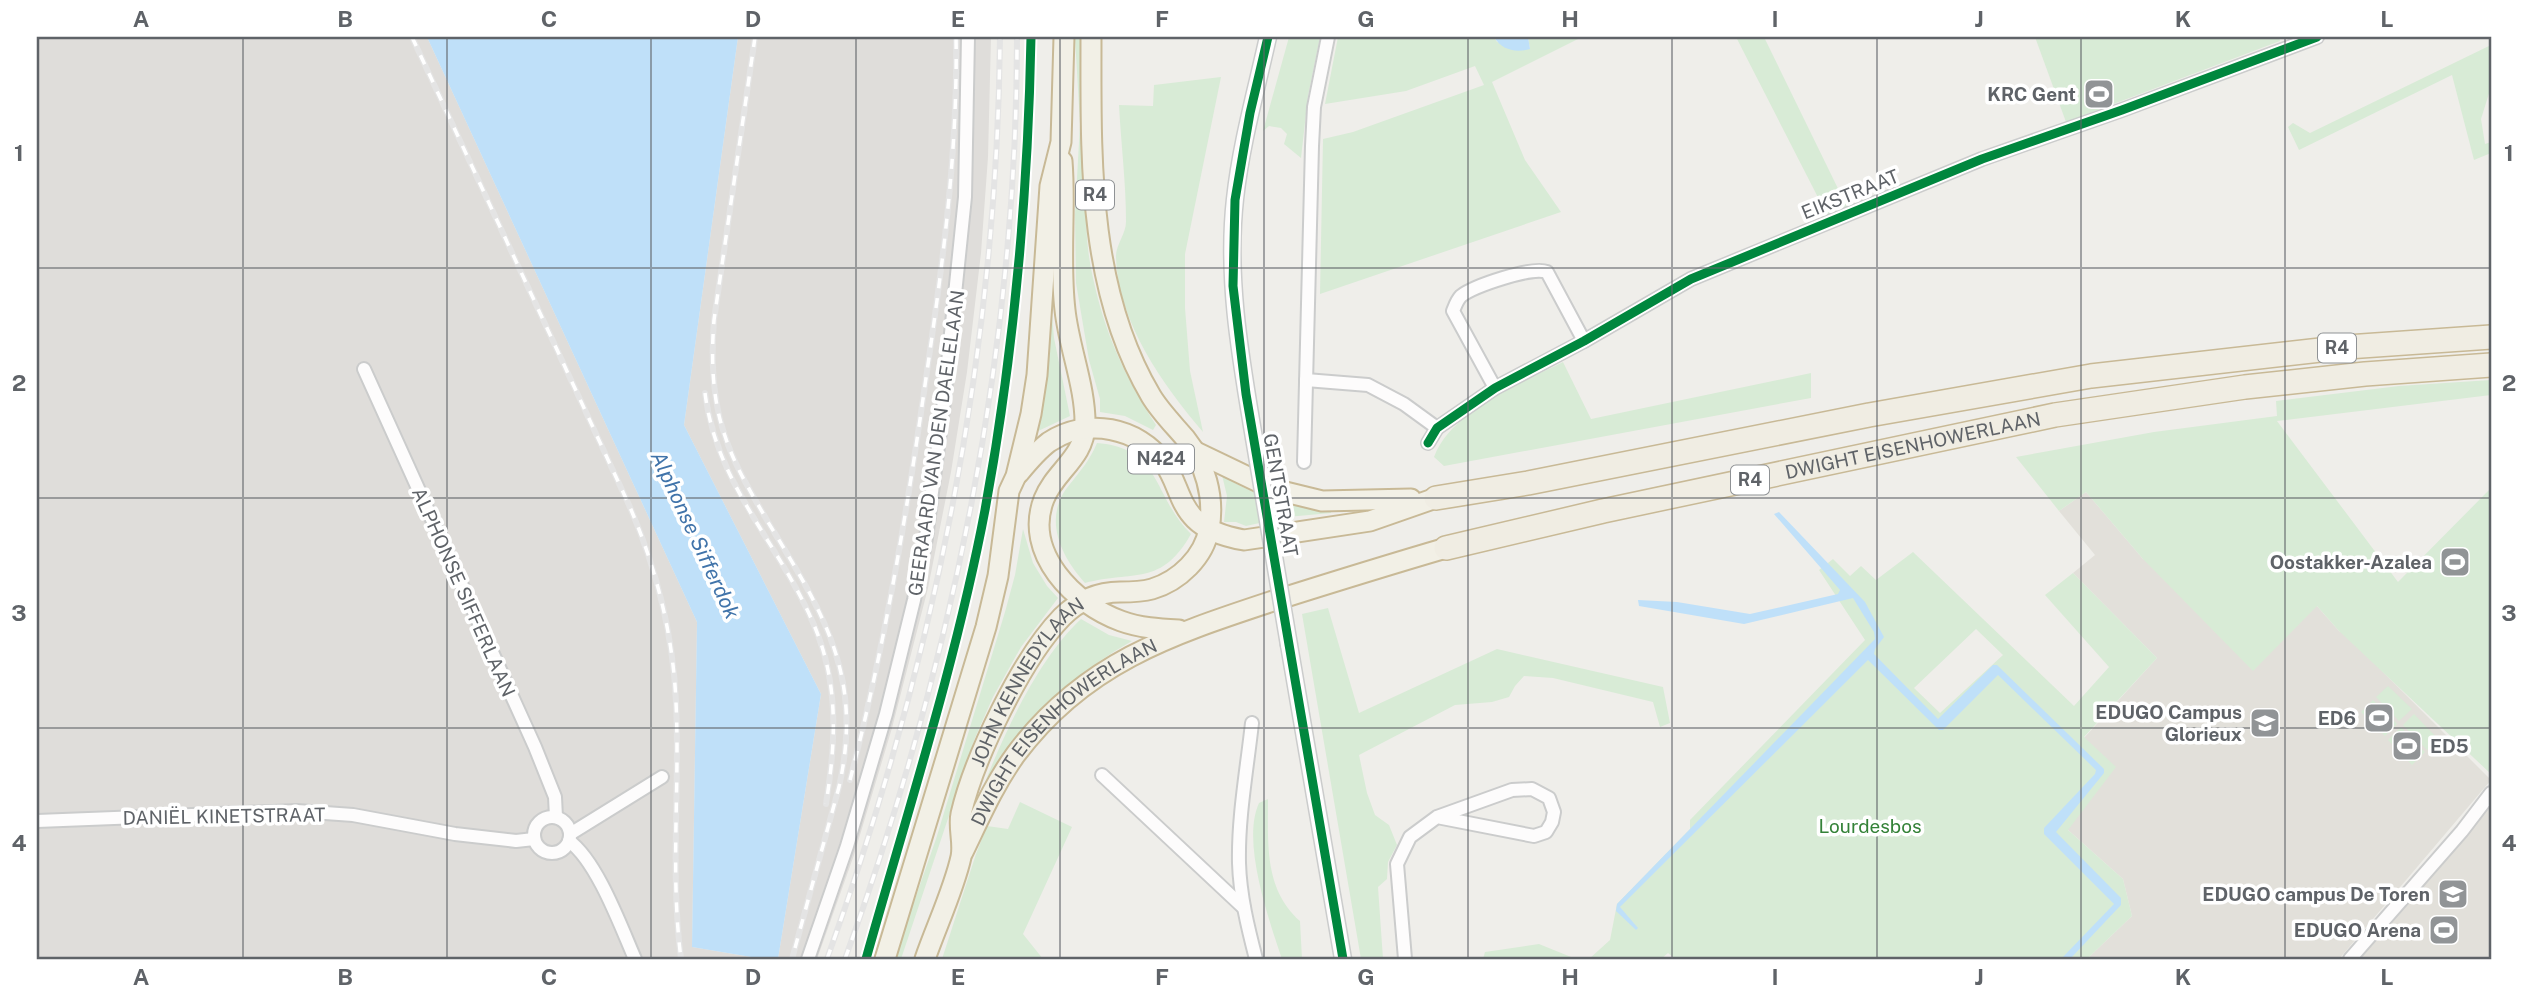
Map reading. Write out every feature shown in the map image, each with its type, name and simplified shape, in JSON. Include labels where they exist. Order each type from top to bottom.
[{"type":"highway","name":"JOHN KENNEDYLAAN","points":[[885,959],[986,627],[998,576],[1008,500],[1031,414],[1037,374],[1050,186],[1060,142],[1063,37]]},
{"type":"highway","name":"JOHN KENNEDYLAAN","points":[[925,959],[961,855],[960,816],[983,750],[1028,664],[1059,620],[1083,601],[1100,594],[1152,589],[1184,571],[1198,555],[1209,529],[1210,490],[1194,451],[1151,396],[1128,349],[1105,276],[1096,200],[1091,37]]},
{"type":"highway","name":"DWIGHT EISENHOWERLAAN","points":[[1060,142],[1064,189],[1063,286],[1072,356],[1083,400],[1085,429],[1081,445],[1070,464],[1053,482],[1044,498],[1040,514],[1040,534],[1052,566],[1063,582],[1083,601],[1112,618],[1138,627],[1185,631]]},
{"type":"highway","name":"DWIGHT EISENHOWERLAAN","points":[[1436,498],[1528,483],[1869,415],[2091,376],[2347,347],[2491,337]]},
{"type":"highway","name":"DWIGHT EISENHOWERLAAN","points":[[961,855],[1016,754],[1054,712],[1082,688],[1123,660],[1156,642],[1322,585],[1446,548],[1567,519],[2055,415],[2259,385],[2491,365]]},
{"type":"highway","name":"JOHN KENNEDYLAAN","points":[[1016,476],[1037,452],[1051,441],[1085,429],[1111,430],[1141,439],[1154,450],[1196,520],[1228,537],[1244,540],[1370,521],[1436,498]]},
{"type":"highway","name":"JOHN KENNEDYLAAN","points":[[1194,451],[1273,489],[1322,501],[1436,498]]},
{"type":"street","name":"GEERAARD VAN DEN DAELELAAN","points":[[808,959],[847,846],[886,714],[926,538],[944,401],[965,197],[968,37]]},
{"type":"street","name":"GENTSTRAAT","points":[[1268,37],[1242,152],[1235,200],[1233,286],[1254,438],[1343,959]]},
{"type":"street","points":[[1304,462],[1313,120],[1328,37]]},
{"type":"street","name":"EIKSTRAAT","points":[[1428,443],[1437,428],[1495,387],[1584,341],[1691,279],[1982,159],[2317,37]]},
{"type":"street","points":[[1495,387],[1453,311],[1459,298],[1471,291],[1521,272],[1539,269],[1547,272],[1584,341]]},
{"type":"street","name":"ALPHONSE SIFFERLAAN","points":[[364,369],[535,747],[555,797],[556,817]]},
{"type":"street","points":[[1306,380],[1368,385],[1404,404],[1437,428]]},
{"type":"street","points":[[1252,723],[1240,827],[1239,865],[1244,908],[1256,959]]},
{"type":"street","points":[[1102,775],[1244,908]]},
{"type":"street","points":[[635,959],[594,870],[570,838],[566,823],[556,817],[550,817],[535,827],[534,839],[541,850],[552,853],[563,850],[570,838],[662,777]]},
{"type":"street","points":[[1405,959],[1397,864],[1410,837],[1437,817],[1512,790],[1532,789],[1549,798],[1554,812],[1546,832],[1534,836],[1437,817]]},
{"type":"street","points":[[2350,959],[2462,831],[2491,793]]},
{"type":"street","name":"DANIËL KINETSTRAAT","points":[[37,821],[297,811],[353,815],[455,834],[516,841],[534,839]]},
{"type":"shaded area","points":[[37,37],[427,37],[697,622],[692,947],[763,959],[37,959]]},
{"type":"shaded area","points":[[738,37],[991,37],[988,157],[981,253],[967,372],[951,472],[928,588],[892,728],[854,855],[817,959],[778,959],[821,694],[684,425]]},
{"type":"shaded area","name":"EDUGO Campus Glorieux","points":[[2086,492],[2143,559],[2316,605],[2339,631],[2491,780],[2339,959],[2087,959],[2132,916],[2123,879],[2067,829],[2087,804],[2084,738],[2157,658],[2073,573],[2095,555],[2059,511]]},
{"type":"shaded area","name":"EDUGO campus De Toren","points":[[2491,806],[2491,959],[2357,959],[2471,829]]},
{"type":"green space","points":[[1075,37],[1082,37],[1086,215],[1090,266],[1110,336],[1135,390],[1156,425],[1153,430],[1125,416],[1100,412],[1100,399],[1089,360],[1076,283],[1075,214],[1080,124]]},
{"type":"green space","points":[[1289,37],[1320,37],[1308,96],[1301,158],[1284,144],[1287,134],[1281,128],[1269,126],[1263,131]]},
{"type":"green space","points":[[1338,37],[1494,37],[1497,42],[1530,49],[1528,37],[1582,37],[1492,82],[1525,160],[1561,212],[1320,294],[1323,139],[1353,132],[1484,85],[1475,66],[1406,91],[1325,104]]},
{"type":"green space","points":[[1736,37],[1764,37],[1847,207],[1827,215]]},
{"type":"green space","name":"KRC Gent","points":[[2035,37],[2279,37],[2280,41],[2066,122]]},
{"type":"green space","points":[[2491,45],[2491,87],[2481,119],[2485,144],[2491,142],[2491,153],[2474,160],[2452,75],[2299,150],[2288,127],[2293,123],[2310,133]]},
{"type":"green space","points":[[1221,77],[1185,254],[1185,308],[1190,371],[1203,432],[1158,373],[1125,306],[1116,258],[1126,222],[1119,105],[1153,106],[1154,85]]},
{"type":"green space","points":[[1050,315],[1070,416],[1036,432],[1047,366]]},
{"type":"green space","points":[[1563,362],[1591,419],[1811,373],[1811,398],[1444,466],[1434,457],[1455,426],[1471,412],[1508,389]]},
{"type":"green space","points":[[2491,380],[2491,395],[2277,421],[2398,582],[2491,488],[2491,774],[2339,631],[2317,606],[2253,671],[2143,559],[2086,492],[2059,511],[2016,457],[2154,432],[2277,416],[2276,401],[2399,386]]},
{"type":"green space","points":[[1097,443],[1118,447],[1134,454],[1145,464],[1169,505],[1191,534],[1180,551],[1157,569],[1145,574],[1085,583],[1062,548],[1056,522],[1057,509]]},
{"type":"green space","points":[[1222,475],[1261,495],[1302,506],[1331,509],[1331,513],[1287,517],[1246,526],[1236,522],[1224,522],[1227,496]]},
{"type":"green space","points":[[1023,529],[1033,563],[1058,598],[1021,647],[993,697],[975,738],[901,959],[894,959],[936,839],[1005,612]]},
{"type":"green space","name":"Lourdesbos","points":[[1913,552],[2074,706],[2109,667],[2045,595],[2073,573],[2157,658],[2084,737],[2116,767],[2068,830],[2123,879],[2132,916],[2087,959],[1675,959],[1668,953],[1661,959],[1589,959],[1610,940],[1617,904],[1690,829],[1690,820],[1865,640],[1819,570],[1833,559],[1850,576],[1861,566],[1876,580]],"holes":[[[1976,629],[2003,655],[1940,713],[1914,688]]]},
{"type":"green space","points":[[1328,608],[1359,713],[1497,649],[1663,687],[1670,723],[1660,727],[1653,702],[1553,678],[1524,676],[1509,697],[1492,702],[1455,705],[1359,755],[1375,815],[1389,825],[1397,845],[1388,862],[1387,879],[1378,887],[1383,959],[1361,959],[1302,614]]},
{"type":"green space","points":[[1081,619],[1109,635],[1132,641],[1087,671],[1047,706],[1012,746],[982,790],[1011,722],[1036,676]]},
{"type":"green space","points":[[2388,686],[2412,709],[2399,721],[2376,697]]},
{"type":"green space","name":"ED6","points":[[2373,700],[2397,724],[2385,736],[2361,712]]},
{"type":"green space","points":[[2414,714],[2438,739],[2427,750],[2403,725]]},
{"type":"green space","name":"ED5","points":[[2401,727],[2425,752],[2412,765],[2388,740]]},
{"type":"green space","points":[[1268,799],[1270,865],[1280,895],[1300,921],[1302,959],[1282,959],[1259,881],[1253,838],[1254,819],[1259,803]]},
{"type":"green space","points":[[1020,802],[1072,827],[1023,934],[1043,959],[942,959],[987,826],[1008,829]]},
{"type":"green space","points":[[1539,944],[1576,959],[1483,959],[1485,952]]},
{"type":"water","name":"Alphonse Sifferdok","points":[[427,37],[738,37],[684,425],[821,694],[778,959],[692,947],[697,622]]},
{"type":"water","points":[[1494,37],[1528,37],[1530,49],[1509,49]]},
{"type":"water","points":[[1779,512],[1865,602],[1884,637],[1874,654],[1938,719],[1993,665],[1997,665],[2104,769],[2104,773],[2056,832],[2121,898],[2121,905],[2070,959],[2061,959],[2114,904],[2044,834],[2044,828],[2096,770],[1998,675],[1943,730],[1939,730],[1868,660],[1620,907],[1638,928],[1636,930],[1616,911],[1617,904],[1875,639],[1874,632],[1853,598],[1744,624],[1639,606],[1638,600],[1677,602],[1750,614],[1838,594],[1840,590],[1774,514]]},
{"type":"railway","points":[[412,37],[629,505],[655,577],[667,626],[676,702],[676,895],[681,959]]},
{"type":"railway","points":[[755,37],[714,320],[715,393],[725,436],[739,469],[806,586],[834,647],[842,678],[846,711],[845,747],[839,787],[792,959]]},
{"type":"railway","points":[[850,780],[893,583],[931,342],[952,168],[956,37]]},
{"type":"railway","points":[[827,959],[899,734],[928,620],[952,505],[972,389],[987,273],[996,155],[1000,37]]},
{"type":"railway","points":[[845,959],[883,848],[917,735],[971,505],[991,389],[1005,272],[1014,155],[1017,37]]},
{"type":"railway","points":[[705,393],[722,457],[751,513],[800,595],[822,647],[828,669],[833,713],[832,758],[826,804]]},
{"type":"cycle path","points":[[866,959],[946,680],[985,510],[1004,392],[1018,274],[1027,156],[1031,37]]},
{"type":"cycle path","points":[[1268,37],[1250,113],[1235,200],[1233,286],[1246,394],[1343,959]]},
{"type":"cycle path","points":[[1428,443],[1437,428],[1495,388],[1584,341],[1691,279],[1982,159],[2317,37]]},
{"type":"place","name":"KRC Gent","points":[[2099,94]]},
{"type":"place","name":"Oostakker-Azalea","points":[[2455,562]]},
{"type":"place","name":"ED6","points":[[2379,718]]},
{"type":"place","name":"EDUGO Campus Glorieux","points":[[2265,723]]},
{"type":"place","name":"ED5","points":[[2407,746]]},
{"type":"place","name":"EDUGO campus De Toren","points":[[2453,894]]},
{"type":"place","name":"EDUGO Arena","points":[[2444,930]]}]
